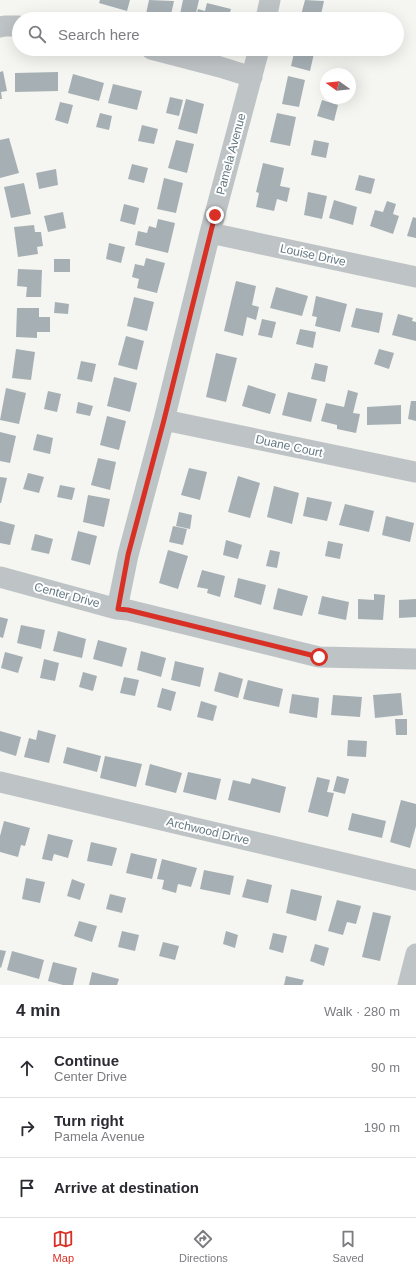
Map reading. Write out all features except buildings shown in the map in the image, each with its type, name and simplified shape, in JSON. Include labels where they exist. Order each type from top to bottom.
[{"type":"street","points":[[267,12],[270,0]]},
{"type":"street","points":[[0,27],[12,26]]},
{"type":"street","points":[[178,56],[252,77]]},
{"type":"street","name":"Pamela Avenue","points":[[118,609],[128,555],[164,420],[210,233],[257,56]]},
{"type":"street","name":"Louise Drive","points":[[210,233],[416,277]]},
{"type":"street","name":"Duane Court","points":[[164,420],[415,472]]},
{"type":"street","name":"Center Drive","points":[[0,577],[118,609],[128,610],[319,657],[416,659]]},
{"type":"street","name":"Archwood Drive","points":[[0,782],[416,880]]},
{"type":"street","points":[[408,985],[416,954]]},
{"type":"route","points":[[215,215],[164,420],[128,555],[118,609],[128,610],[319,657]]}]
